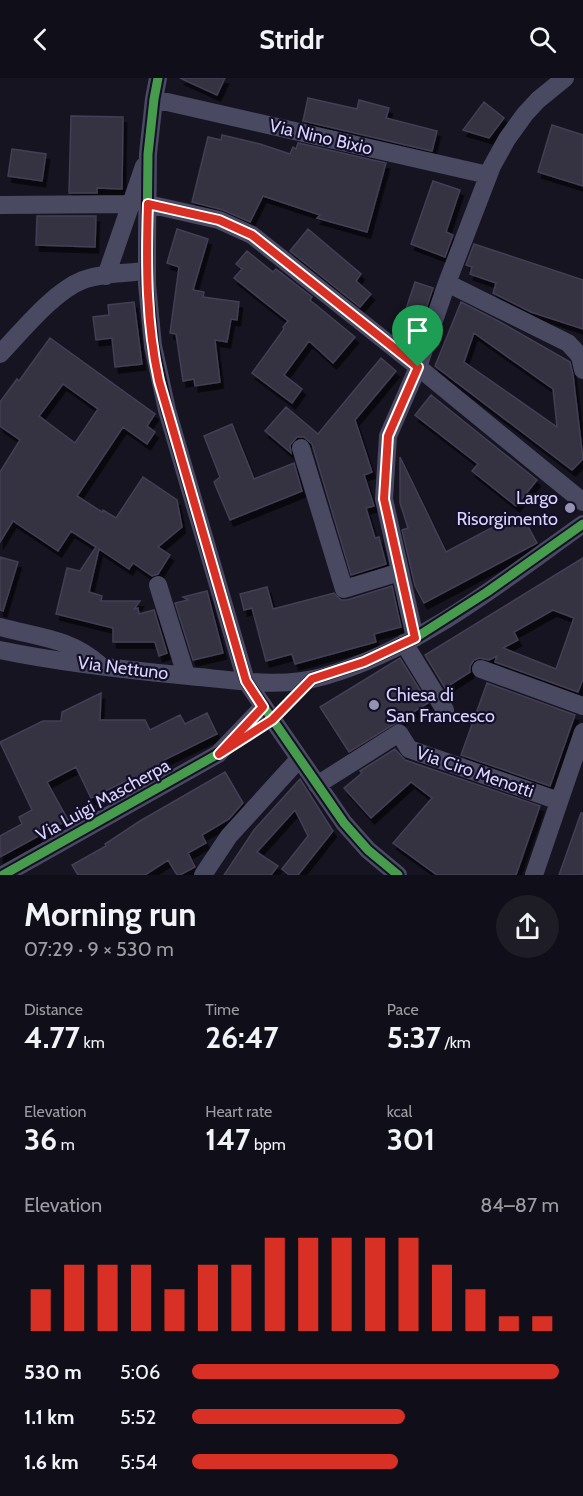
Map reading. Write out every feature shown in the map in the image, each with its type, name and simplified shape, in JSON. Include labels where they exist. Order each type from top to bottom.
[{"type":"street","points":[[445,710],[409,640],[399,572],[384,499],[388,436],[418,367],[447,284],[501,148],[525,114],[565,78]]},
{"type":"street","points":[[106,276],[139,204],[148,154],[153,85]]},
{"type":"street","name":"Via Nino Bixio","points":[[153,85],[488,176]]},
{"type":"street","points":[[139,204],[152,337],[162,393],[246,681],[351,831],[374,855],[398,875]]},
{"type":"street","points":[[0,205],[139,204],[219,220],[252,235],[583,502]]},
{"type":"street","points":[[0,354],[55,298],[76,283],[91,278],[147,271]]},
{"type":"street","points":[[447,284],[568,343],[580,356],[583,370]]},
{"type":"street","points":[[301,448],[344,589],[399,572]]},
{"type":"street","name":"Via Nettuno","points":[[0,650],[101,666],[246,681],[296,681],[319,678],[364,662],[409,640],[487,592],[583,524]]},
{"type":"street","points":[[158,585],[186,675]]},
{"type":"street","points":[[0,627],[68,644],[86,653],[101,666]]},
{"type":"street","points":[[481,669],[583,706]]},
{"type":"street","name":"Via Luigi Mascherpa","points":[[3,875],[219,754],[263,707]]},
{"type":"street","points":[[534,875],[583,732]]},
{"type":"street","name":"Via Ciro Menotti","points":[[317,785],[399,733],[409,749],[559,801]]},
{"type":"street","points":[[203,875],[222,845],[299,759]]},
{"type":"building","points":[[180,78],[225,78],[217,95]]},
{"type":"building","points":[[308,98],[357,109],[359,100],[389,108],[386,118],[437,131],[432,151],[303,121]]},
{"type":"building","points":[[484,102],[504,118],[489,138],[463,130]]},
{"type":"building","points":[[71,116],[123,117],[122,189],[97,188],[97,193],[69,193]]},
{"type":"building","points":[[552,125],[583,135],[583,186],[538,172]]},
{"type":"building","points":[[222,135],[290,154],[293,147],[296,149],[298,143],[386,163],[367,232],[317,218],[320,215],[263,196],[250,222],[223,210],[192,202],[208,137],[221,140]]},
{"type":"building","points":[[12,149],[46,154],[42,181],[8,176]]},
{"type":"building","points":[[433,181],[460,190],[446,232],[453,235],[445,257],[411,244]]},
{"type":"building","points":[[37,216],[96,216],[95,247],[36,245]]},
{"type":"building","points":[[177,229],[208,239],[193,290],[204,292],[203,297],[239,302],[237,320],[231,319],[227,342],[215,340],[220,382],[195,386],[194,379],[183,381],[176,334],[170,333],[179,267],[167,263]]},
{"type":"building","points":[[308,229],[361,274],[356,281],[371,294],[360,307],[290,251]]},
{"type":"building","points":[[474,244],[583,280],[583,329],[531,312],[493,293],[496,283],[470,274],[472,267],[466,265]]},
{"type":"building","points":[[247,251],[273,272],[276,269],[312,297],[310,300],[355,337],[333,363],[309,341],[284,375],[302,389],[292,403],[252,373],[288,321],[234,278],[242,269],[236,264]]},
{"type":"building","points":[[415,282],[433,288],[413,348],[397,336]]},
{"type":"building","points":[[134,302],[142,364],[115,367],[112,338],[96,340],[93,317],[109,315],[108,305]]},
{"type":"building","points":[[461,302],[570,362],[583,459],[572,470],[435,366]],"holes":[[[474,333],[553,389],[557,427],[464,362]]]},
{"type":"building","points":[[50,338],[155,414],[147,426],[155,432],[147,444],[123,427],[77,496],[116,518],[143,477],[177,500],[182,527],[158,547],[170,555],[158,574],[152,576],[133,563],[129,569],[99,549],[89,592],[102,596],[101,601],[140,601],[134,609],[138,608],[139,614],[154,610],[167,653],[159,656],[155,642],[113,642],[113,628],[56,614],[67,568],[80,571],[96,547],[71,531],[58,551],[13,521],[0,542],[0,472],[20,440],[0,426],[0,402],[17,379],[19,381]],"holes":[[[63,384],[98,409],[75,443],[39,416]]]},
{"type":"building","points":[[381,358],[396,371],[355,420],[372,472],[364,475],[374,506],[366,508],[375,538],[379,537],[386,564],[351,575],[312,444],[304,437],[297,437],[290,445],[291,453],[265,431],[286,407],[318,434]]},
{"type":"building","points":[[431,395],[537,480],[516,506],[472,471],[478,464],[415,415]]},
{"type":"building","points":[[232,424],[254,479],[294,463],[302,491],[230,520],[214,482],[220,477],[204,436]]},
{"type":"building","points":[[400,457],[446,552],[510,518],[526,523],[537,543],[424,603],[415,586],[402,530],[408,528],[400,503]]},
{"type":"building","points":[[0,557],[18,562],[3,611],[0,610]]},
{"type":"building","points":[[583,558],[583,679],[578,692],[495,662],[497,656],[489,660],[480,658],[474,660],[470,666],[470,672],[445,688],[425,655]],"holes":[[[553,610],[574,618],[556,669],[503,648],[518,640],[514,632]]]},
{"type":"building","points":[[392,586],[401,627],[374,634],[376,642],[295,664],[292,654],[266,661],[252,608],[244,610],[240,594],[267,587],[273,609],[334,593],[341,600],[347,600]]},
{"type":"building","points":[[207,591],[223,653],[193,660],[175,603],[188,600],[183,597]]},
{"type":"building","name":"Chiesa di San Francesco","points":[[400,658],[428,703],[349,752],[320,707]]},
{"type":"building","points":[[487,683],[575,715],[550,786],[461,755]]},
{"type":"building","points":[[101,693],[100,720],[145,720],[150,730],[180,715],[185,724],[207,713],[217,734],[164,760],[168,767],[129,786],[126,781],[91,798],[76,767],[47,782],[68,820],[0,857],[0,836],[22,824],[19,817],[32,810],[0,742],[43,721],[61,721],[62,712]]},
{"type":"building","points":[[395,749],[405,760],[540,806],[516,875],[437,875],[393,843],[432,798],[411,782],[371,818],[344,788],[362,773],[360,771]]},
{"type":"building","points":[[225,772],[243,803],[229,819],[202,835],[206,843],[188,853],[195,867],[177,875],[168,860],[145,875],[78,875],[72,865],[106,846],[105,844],[140,821]]},
{"type":"building","points":[[300,779],[333,831],[298,875],[289,875],[282,869],[308,836],[295,810],[257,852],[278,866],[271,875],[224,875],[254,830]]},
{"type":"building","points":[[581,813],[583,813],[583,875],[559,875]]},
{"type":"cycle path","points":[[158,78],[148,154],[147,284],[153,346],[167,410],[246,681],[344,823],[368,850],[398,875]]},
{"type":"cycle path","points":[[3,875],[218,754],[272,720],[312,679],[364,662],[415,638],[487,592],[583,524]]},
{"type":"place","name":"Largo Risorgimento","points":[[570,508]]},
{"type":"place","name":"Chiesa di San Francesco","points":[[374,705]]},
{"type":"route","points":[[148,204],[207,216],[244,230],[270,247],[418,367],[388,436],[384,499],[415,638],[364,662],[312,679],[272,720],[219,754],[263,707],[246,681],[159,381],[148,297],[148,204]]}]
